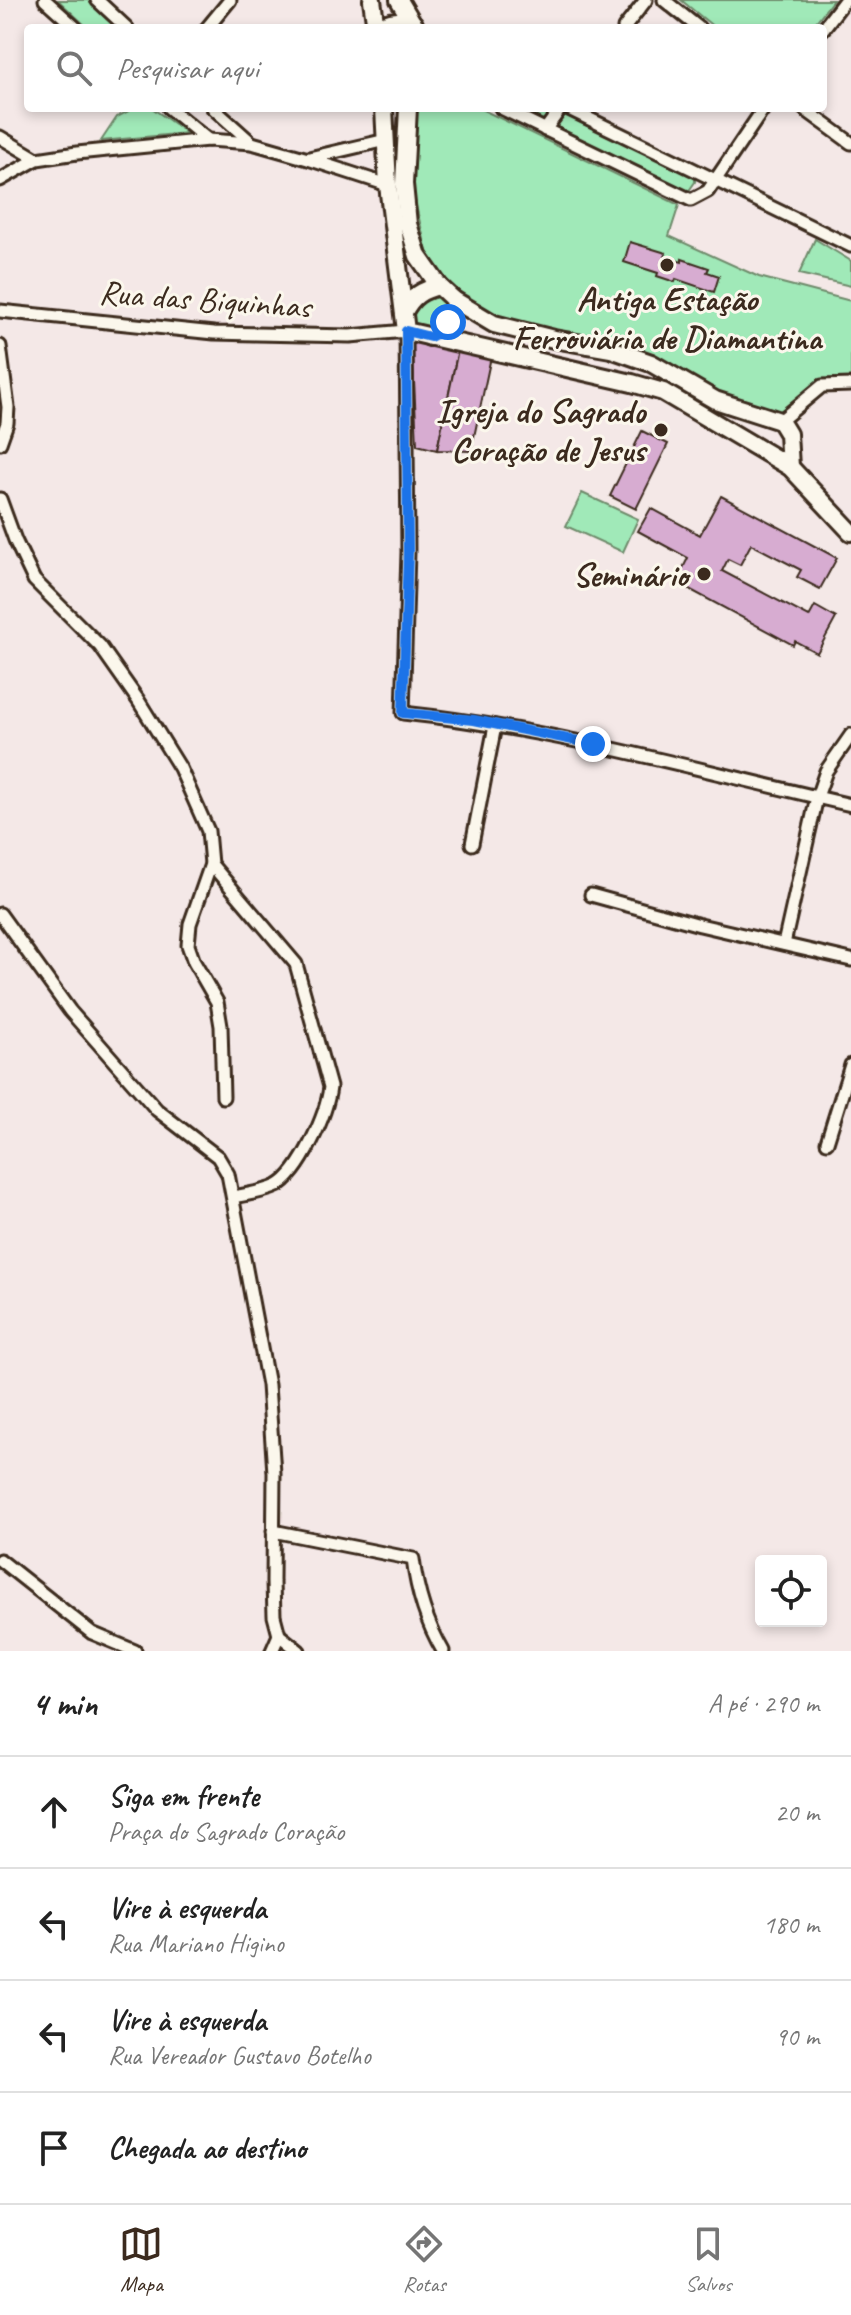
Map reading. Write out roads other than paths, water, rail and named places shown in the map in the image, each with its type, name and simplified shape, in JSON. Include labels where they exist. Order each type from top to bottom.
[{"type":"street","points":[[45,0],[72,24]]},
{"type":"street","points":[[97,0],[123,24]]},
{"type":"street","points":[[210,24],[230,0]]},
{"type":"street","points":[[372,0],[376,24]]},
{"type":"street","points":[[399,0],[414,24]]},
{"type":"street","points":[[627,24],[646,0]]},
{"type":"street","points":[[664,0],[694,24]]},
{"type":"street","points":[[827,24],[845,0]]},
{"type":"street","points":[[383,24],[394,20],[408,24]]},
{"type":"street","points":[[174,112],[208,140]]},
{"type":"street","points":[[217,112],[252,143]]},
{"type":"street","points":[[384,112],[388,185],[406,331],[408,552],[403,713],[474,720],[593,744],[851,805]]},
{"type":"street","points":[[408,112],[404,184],[408,224],[418,256],[439,286],[454,300],[494,324],[611,349],[651,363],[715,400],[776,420],[788,434],[790,467]]},
{"type":"street","points":[[509,112],[691,200],[708,191],[761,112]]},
{"type":"street","points":[[545,130],[558,112]]},
{"type":"street","points":[[575,112],[851,246]]},
{"type":"street","points":[[808,112],[851,143]]},
{"type":"street","points":[[0,137],[37,159]]},
{"type":"street","points":[[0,180],[37,159],[208,140],[252,143],[388,185]]},
{"type":"street","points":[[308,159],[386,140]]},
{"type":"street","points":[[404,312],[417,294],[439,286]]},
{"type":"street","points":[[430,337],[441,331],[448,322],[454,300]]},
{"type":"street","name":"Rua das Biquinhas","points":[[0,311],[214,333],[350,336],[406,331]]},
{"type":"street","points":[[406,331],[663,392],[790,467],[851,532]]},
{"type":"street","points":[[0,346],[8,407],[7,423],[0,443]]},
{"type":"street","points":[[758,447],[757,438],[765,423],[776,420],[822,386],[851,385]]},
{"type":"street","points":[[0,499],[34,580],[100,646],[138,700],[180,768],[208,831],[211,864],[190,924],[188,945],[217,1002],[221,1026],[223,1097]]},
{"type":"street","points":[[472,844],[495,726]]},
{"type":"street","points":[[784,944],[817,797],[826,771],[851,735]]},
{"type":"street","points":[[211,864],[296,964],[330,1087],[329,1099],[303,1160],[288,1179],[275,1187],[234,1197]]},
{"type":"street","points":[[591,895],[700,925],[851,960]]},
{"type":"street","points":[[0,914],[70,1011],[157,1110],[218,1157],[228,1174],[268,1385],[274,1473],[274,1616],[279,1635],[299,1651]]},
{"type":"street","points":[[827,1142],[851,1065]]},
{"type":"street","points":[[273,1531],[413,1559],[422,1604],[443,1651]]},
{"type":"street","points":[[0,1560],[92,1633],[135,1651]]},
{"type":"street","points":[[272,1651],[279,1635]]},
{"type":"place","name":"Antiga Estação Ferroviária de Diamantina","points":[[667,265]]},
{"type":"place","name":"Igreja do Sagrado Coração de Jesus","points":[[661,430]]},
{"type":"place","name":"Seminário","points":[[704,574]]}]
